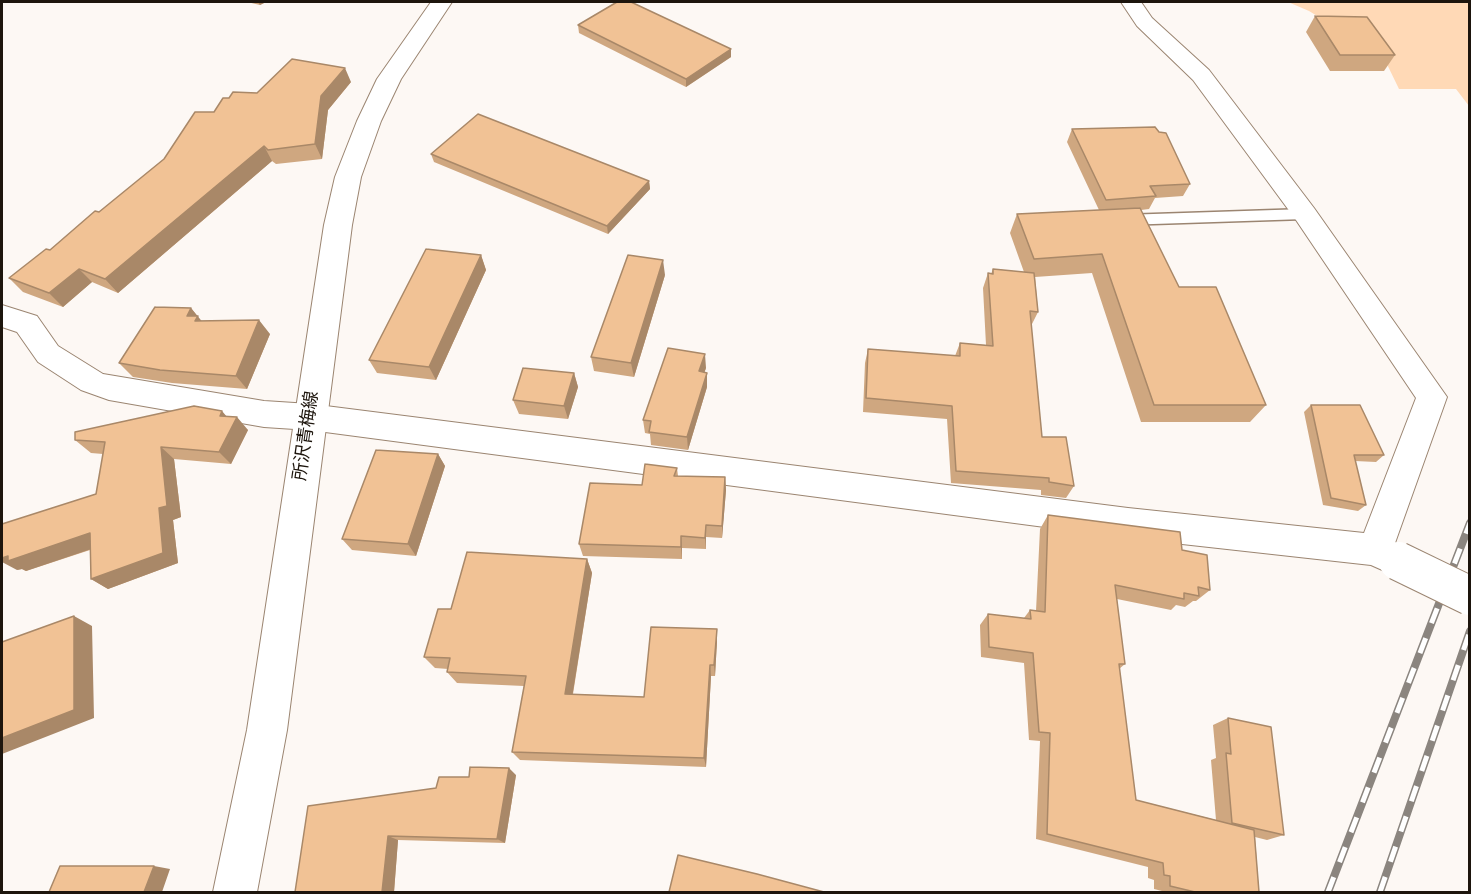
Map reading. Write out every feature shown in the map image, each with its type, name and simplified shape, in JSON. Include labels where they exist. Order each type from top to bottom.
[{"type":"main road","name":"所沢青梅線","points":[[235,892],[267,730],[310,417],[330,297],[338,225],[348,177],[369,121],[389,79],[441,2]]},
{"type":"street","points":[[1131,2],[1144,22],[1201,75],[1305,214],[1432,397],[1387,555]]},
{"type":"street","points":[[2,316],[27,324],[48,354],[92,382],[109,388],[264,414],[310,417],[1387,555],[1470,596]]},
{"type":"lane","points":[[1103,221],[1305,214]]},
{"type":"shaded area","points":[[1288,2],[1469,2],[1469,106],[1456,89],[1399,89],[1383,56],[1309,11]]},
{"type":"building","points":[[617,2],[631,2],[731,49],[686,79],[578,25]]},
{"type":"building","points":[[1315,16],[1367,17],[1395,55],[1340,55]]},
{"type":"building","points":[[292,59],[345,68],[321,96],[315,144],[268,150],[264,146],[105,279],[79,269],[49,293],[9,278],[46,249],[50,250],[95,211],[99,212],[164,159],[195,112],[214,112],[223,98],[229,98],[233,92],[257,93]]},
{"type":"building","points":[[478,114],[649,181],[607,226],[431,154]]},
{"type":"building","points":[[1155,127],[1159,132],[1166,133],[1190,184],[1150,186],[1156,196],[1106,200],[1072,129]]},
{"type":"building","points":[[1140,208],[1179,287],[1216,287],[1266,405],[1154,405],[1102,254],[1034,259],[1017,214]]},
{"type":"building","points":[[426,249],[481,255],[429,367],[369,360]]},
{"type":"building","points":[[628,255],[663,260],[631,363],[591,357]]},
{"type":"building","points":[[993,269],[1034,273],[1038,312],[1030,311],[1042,437],[1066,437],[1074,486],[1049,482],[1049,478],[956,471],[952,406],[866,398],[868,349],[960,356],[960,343],[993,346],[988,273],[993,274]]},
{"type":"building","points":[[155,307],[191,308],[187,316],[198,316],[195,321],[259,320],[236,376],[160,370],[119,363]]},
{"type":"building","points":[[668,348],[705,354],[699,371],[707,373],[687,437],[649,432],[651,421],[643,420]]},
{"type":"building","points":[[523,368],[574,373],[564,406],[513,400]]},
{"type":"building","points":[[1311,405],[1360,405],[1384,455],[1354,455],[1366,505],[1331,498]]},
{"type":"building","points":[[194,406],[222,411],[220,416],[237,417],[219,452],[161,447],[167,506],[159,508],[163,553],[91,579],[90,533],[8,561],[8,556],[2,558],[2,524],[96,494],[105,442],[75,440],[75,432]]},
{"type":"building","points":[[376,450],[438,454],[408,544],[342,539]]},
{"type":"building","points":[[645,464],[677,468],[674,476],[725,477],[722,526],[706,525],[705,538],[681,536],[681,547],[579,544],[590,483],[642,485]]},
{"type":"building","points":[[1048,515],[1180,532],[1182,550],[1207,555],[1210,590],[1198,587],[1199,596],[1184,593],[1184,599],[1115,585],[1125,664],[1119,664],[1136,800],[1254,830],[1259,892],[1195,892],[1170,886],[1170,876],[1164,875],[1163,863],[1047,834],[1050,733],[1039,732],[1033,653],[989,647],[988,614],[1031,619],[1030,610],[1045,612]]},
{"type":"building","points":[[467,552],[587,559],[565,694],[644,697],[651,627],[717,629],[714,665],[710,665],[704,758],[512,752],[526,676],[447,672],[450,658],[424,657],[438,609],[451,609]]},
{"type":"building","points":[[74,616],[74,710],[2,738],[2,642]]},
{"type":"building","points":[[1228,718],[1271,727],[1284,835],[1232,823],[1226,753],[1231,754]]},
{"type":"building","points":[[470,767],[509,768],[497,839],[388,836],[382,892],[295,892],[308,806],[436,788],[439,777],[469,777]]},
{"type":"building","points":[[678,855],[757,874],[824,892],[669,892]]},
{"type":"building","points":[[60,866],[154,866],[144,892],[49,892]]},
{"type":"railway","points":[[1328,892],[1470,523]]},
{"type":"railway","points":[[1380,892],[1470,631]]}]
